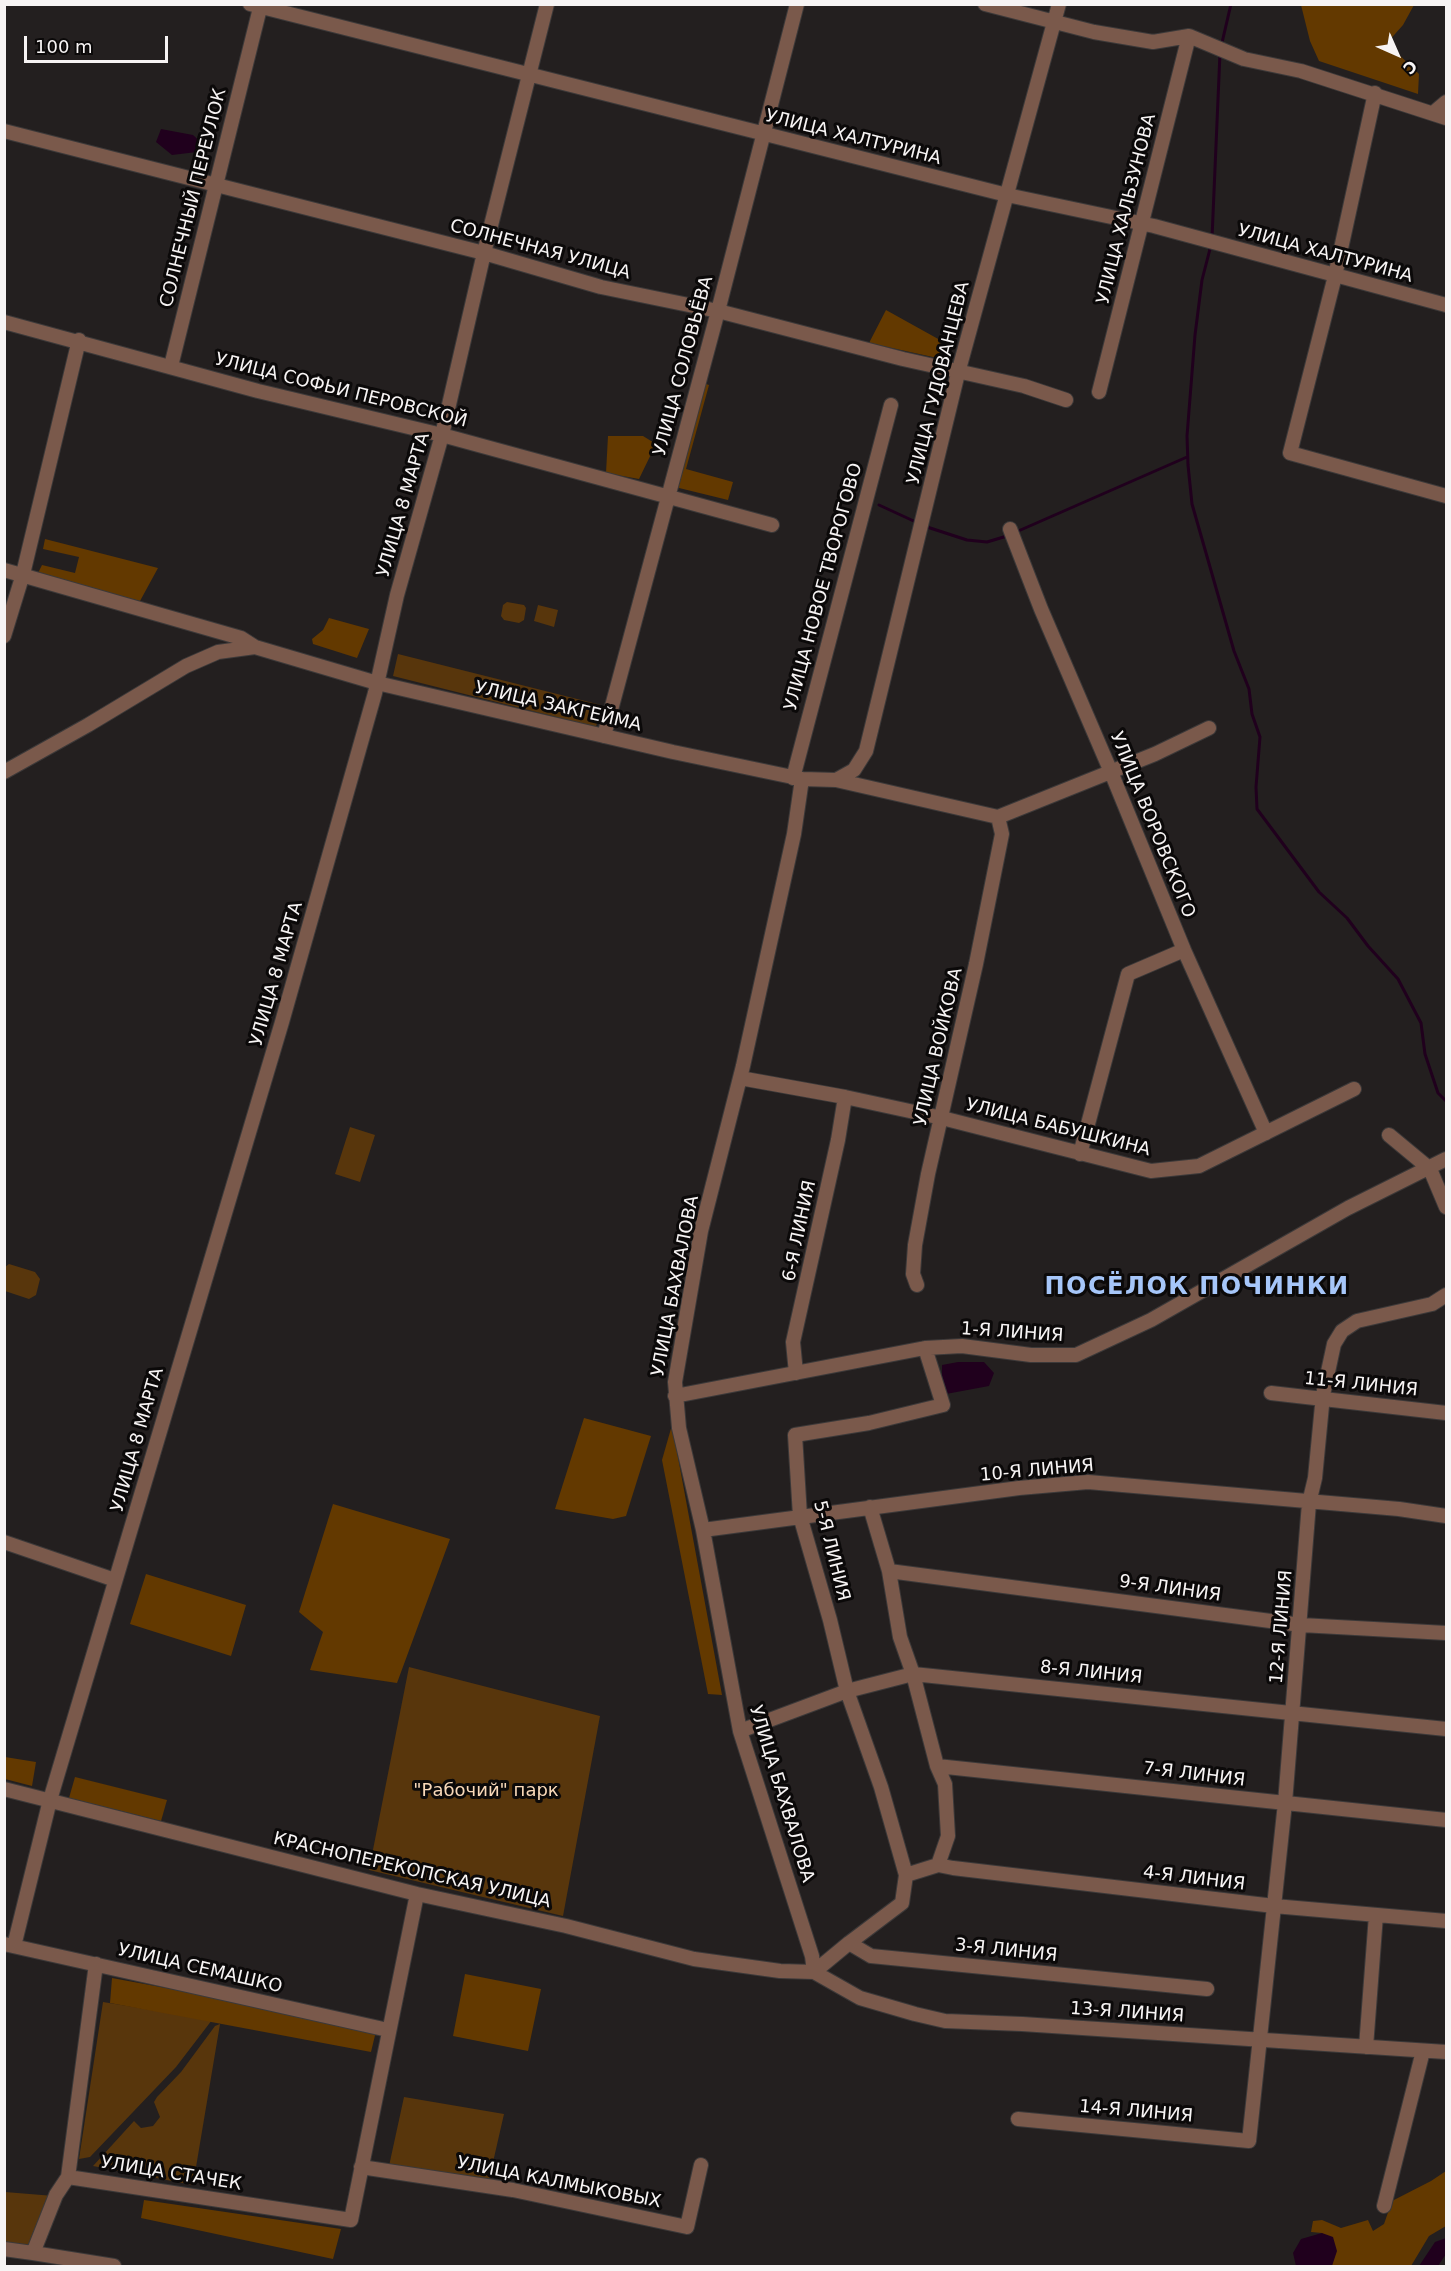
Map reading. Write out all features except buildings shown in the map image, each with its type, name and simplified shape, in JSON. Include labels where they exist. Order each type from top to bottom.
[{"type":"street","name":"УЛИЦА 8 МАРТА","points":[[9,1945],[50,1800],[292,988],[377,683],[397,595],[442,435],[484,253],[547,4]]},
{"type":"street","name":"УЛИЦА СОЛОВЬЁВА","points":[[604,736],[718,311],[797,4]]},
{"type":"street","points":[[985,4],[1054,22],[1153,42],[1189,36],[1244,59],[1301,70],[1440,115],[1446,102]]},
{"type":"street","name":"УЛИЦА ГУДОВАНЦЕВА","points":[[836,780],[854,770],[866,751],[958,373],[1059,4]]},
{"type":"street","name":"УЛИЦА ХАЛТУРИНА","points":[[257,5],[1007,195],[1142,223],[1446,304]]},
{"type":"street","name":"СОЛНЕЧНЫЙ ПЕРЕУЛОК","points":[[171,366],[257,5]]},
{"type":"street","name":"УЛИЦА ХАЛЬЗУНОВА","points":[[1099,392],[1189,36]]},
{"type":"street","points":[[1375,93],[1335,276],[1290,453],[1446,496]]},
{"type":"street","name":"СОЛНЕЧНАЯ УЛИЦА","points":[[4,131],[484,253],[601,287],[718,311],[958,373],[1024,386],[1066,400]]},
{"type":"street","name":"УЛИЦА СОФЬИ ПЕРОВСКОЙ","points":[[4,322],[79,340],[258,391],[442,435],[772,525]]},
{"type":"street","points":[[4,636],[23,574],[79,340]]},
{"type":"street","name":"УЛИЦА НОВОЕ ТВОРОГОВО","points":[[797,778],[891,405]]},
{"type":"street","name":"УЛИЦА ВОРОВСКОГО","points":[[1010,529],[1041,609],[1184,950],[1266,1133]]},
{"type":"street","name":"УЛИЦА ЗАКГЕЙМА","points":[[4,570],[242,638],[255,647],[377,683],[797,778],[836,780],[998,817]]},
{"type":"street","name":"УЛИЦА ЗАКГЕЙМА","points":[[4,772],[88,726],[186,666],[218,652],[255,647]]},
{"type":"street","points":[[998,817],[1111,772],[1209,728]]},
{"type":"street","name":"УЛИЦА БАХВАЛОВА","points":[[797,778],[794,834],[740,1078],[701,1232],[675,1382],[675,1396],[679,1428],[703,1530],[740,1731],[812,1956],[814,1972]]},
{"type":"street","name":"УЛИЦА ВОЙКОВА","points":[[917,1285],[913,1274],[915,1245],[928,1174],[1002,834],[998,817]]},
{"type":"street","points":[[1080,1154],[1128,974],[1184,950]]},
{"type":"street","name":"УЛИЦА БАБУШКИНА","points":[[740,1078],[942,1118],[1151,1171],[1198,1166],[1354,1089]]},
{"type":"street","name":"6-Я ЛИНИЯ","points":[[796,1373],[793,1342],[838,1140],[845,1097]]},
{"type":"street","points":[[1389,1135],[1430,1168],[1446,1206]]},
{"type":"street","name":"1-Я ЛИНИЯ","points":[[675,1396],[925,1348],[962,1346],[1031,1355],[1076,1355],[1151,1320],[1348,1208],[1446,1159]]},
{"type":"street","name":"12-Я ЛИНИЯ","points":[[1249,2141],[1285,1803],[1309,1503],[1315,1478],[1322,1400],[1334,1344],[1342,1331],[1357,1321],[1432,1304],[1446,1295]]},
{"type":"street","name":"5-Я ЛИНИЯ","points":[[906,1875],[881,1787],[847,1691],[830,1620],[800,1516],[795,1435],[869,1423],[943,1405],[925,1348]]},
{"type":"street","name":"11-Я ЛИНИЯ","points":[[1271,1393],[1446,1413]]},
{"type":"street","name":"10-Я ЛИНИЯ","points":[[703,1530],[1019,1488],[1088,1482],[1309,1503],[1399,1509],[1446,1516]]},
{"type":"street","points":[[814,1972],[902,1903],[906,1875],[938,1864],[948,1836],[945,1784],[937,1766],[913,1674],[900,1637],[889,1571],[870,1508]]},
{"type":"street","points":[[4,1542],[116,1580]]},
{"type":"street","name":"9-Я ЛИНИЯ","points":[[889,1571],[1301,1625],[1446,1633]]},
{"type":"street","name":"8-Я ЛИНИЯ","points":[[740,1731],[847,1691],[913,1674],[1446,1729]]},
{"type":"street","name":"7-Я ЛИНИЯ","points":[[937,1766],[1446,1820]]},
{"type":"street","name":"КРАСНОПЕРЕКОПСКАЯ УЛИЦА","points":[[4,1789],[417,1894],[566,1926],[694,1959],[780,1971],[814,1972]]},
{"type":"street","name":"4-Я ЛИНИЯ","points":[[938,1864],[953,1868],[1274,1906],[1446,1921]]},
{"type":"street","points":[[361,2167],[417,1894]]},
{"type":"street","points":[[1366,2048],[1376,1915]]},
{"type":"street","name":"3-Я ЛИНИЯ","points":[[849,1943],[871,1956],[1207,1989]]},
{"type":"street","name":"УЛИЦА СЕМАШКО","points":[[9,1945],[388,2030]]},
{"type":"street","points":[[33,2253],[56,2195],[68,2177],[96,1964]]},
{"type":"street","name":"13-Я ЛИНИЯ","points":[[814,1972],[860,1998],[945,2021],[1446,2052]]},
{"type":"street","points":[[1384,2206],[1423,2051]]},
{"type":"street","name":"14-Я ЛИНИЯ","points":[[1018,2120],[1249,2141]]},
{"type":"street","name":"УЛИЦА КАЛМЫКОВЫХ","points":[[361,2167],[513,2190],[687,2227],[701,2166]]},
{"type":"street","name":"УЛИЦА СТАЧЕК","points":[[68,2177],[351,2220],[361,2167]]},
{"type":"street","points":[[4,2249],[114,2266]]},
{"type":"green space","points":[[507,602],[524,605],[526,608],[524,620],[519,623],[504,620],[501,616],[503,605]]},
{"type":"green space","points":[[538,605],[558,610],[554,627],[534,621]]},
{"type":"green space","points":[[398,654],[601,705],[596,727],[393,676]]},
{"type":"green space","points":[[350,1127],[375,1135],[360,1182],[335,1174]]},
{"type":"green space","points":[[9,1264],[35,1272],[40,1279],[36,1295],[29,1299],[5,1291],[5,1267]]},
{"type":"green space","name":"\"Рабочий\" парк","points":[[409,1667],[600,1716],[563,1916],[369,1870]]},
{"type":"green space","points":[[103,2002],[212,2020],[176,2067],[90,2157],[79,2159]]},
{"type":"green space","points":[[220,2024],[193,2185],[93,2166],[134,2121],[141,2128],[153,2126],[160,2117],[154,2102],[157,2097],[181,2072],[215,2026]]},
{"type":"green space","points":[[404,2097],[504,2114],[488,2184],[389,2166]]},
{"type":"green space","points":[[5,2192],[54,2196],[32,2251],[5,2248]]},
{"type":"shaded area","points":[[1301,5],[1414,5],[1403,25],[1387,43],[1419,74],[1418,94],[1319,61],[1310,41]]},
{"type":"shaded area","points":[[161,129],[193,135],[204,145],[197,152],[172,155],[156,142]]},
{"type":"shaded area","points":[[886,310],[940,340],[942,359],[869,343]]},
{"type":"shaded area","points":[[703,383],[709,385],[686,469],[733,482],[728,500],[675,487]]},
{"type":"shaded area","points":[[608,436],[643,436],[656,444],[639,479],[606,473]]},
{"type":"shaded area","points":[[45,539],[158,568],[140,601],[37,575],[42,565],[75,573],[79,557],[43,549]]},
{"type":"shaded area","points":[[329,618],[369,629],[357,658],[313,644],[312,639],[323,630]]},
{"type":"shaded area","points":[[958,1362],[984,1362],[994,1373],[989,1386],[946,1394],[942,1379],[942,1365]]},
{"type":"shaded area","points":[[584,1418],[651,1436],[626,1516],[613,1519],[555,1509]]},
{"type":"shaded area","points":[[672,1425],[722,1695],[708,1694],[662,1460]]},
{"type":"shaded area","points":[[333,1504],[450,1539],[397,1683],[310,1670],[323,1632],[299,1612]]},
{"type":"shaded area","points":[[146,1574],[246,1605],[231,1656],[130,1624]]},
{"type":"shaded area","points":[[5,1757],[36,1762],[32,1786],[5,1779]]},
{"type":"shaded area","points":[[75,1777],[167,1800],[161,1821],[69,1798]]},
{"type":"shaded area","points":[[465,1974],[541,1989],[528,2051],[453,2036]]},
{"type":"shaded area","points":[[112,1978],[377,2027],[371,2052],[110,2003]]},
{"type":"shaded area","points":[[1446,2171],[1446,2226],[1429,2236],[1411,2266],[1331,2266],[1322,2233],[1311,2232],[1313,2221],[1322,2220],[1341,2228],[1368,2220],[1373,2231],[1384,2224],[1392,2201]]},
{"type":"shaded area","points":[[144,2200],[341,2229],[333,2259],[141,2218]]},
{"type":"shaded area","points":[[1322,2233],[1333,2237],[1337,2251],[1332,2266],[1296,2266],[1293,2253],[1301,2239]]},
{"type":"shaded area","points":[[1446,2238],[1446,2254],[1438,2266],[1419,2266],[1435,2242]]},
{"type":"waterway","points":[[1221,47],[1231,4]]},
{"type":"waterway","points":[[1212,238],[1220,53]]},
{"type":"waterway","points":[[1211,245],[1202,280],[1195,335],[1187,436],[1188,465],[1192,504],[1234,651],[1249,689],[1252,714],[1260,737],[1256,787],[1257,809],[1319,892],[1347,918],[1368,946],[1398,979],[1421,1023],[1425,1054],[1438,1093],[1446,1101]]},
{"type":"waterway","points":[[1016,532],[1187,457]]},
{"type":"waterway","points":[[879,505],[918,523]]},
{"type":"waterway","points":[[924,526],[967,540],[987,542],[1007,536]]},
{"type":"district","name":"ПОСЁЛОК ПОЧИНКИ","points":[[1197,1288]]}]
